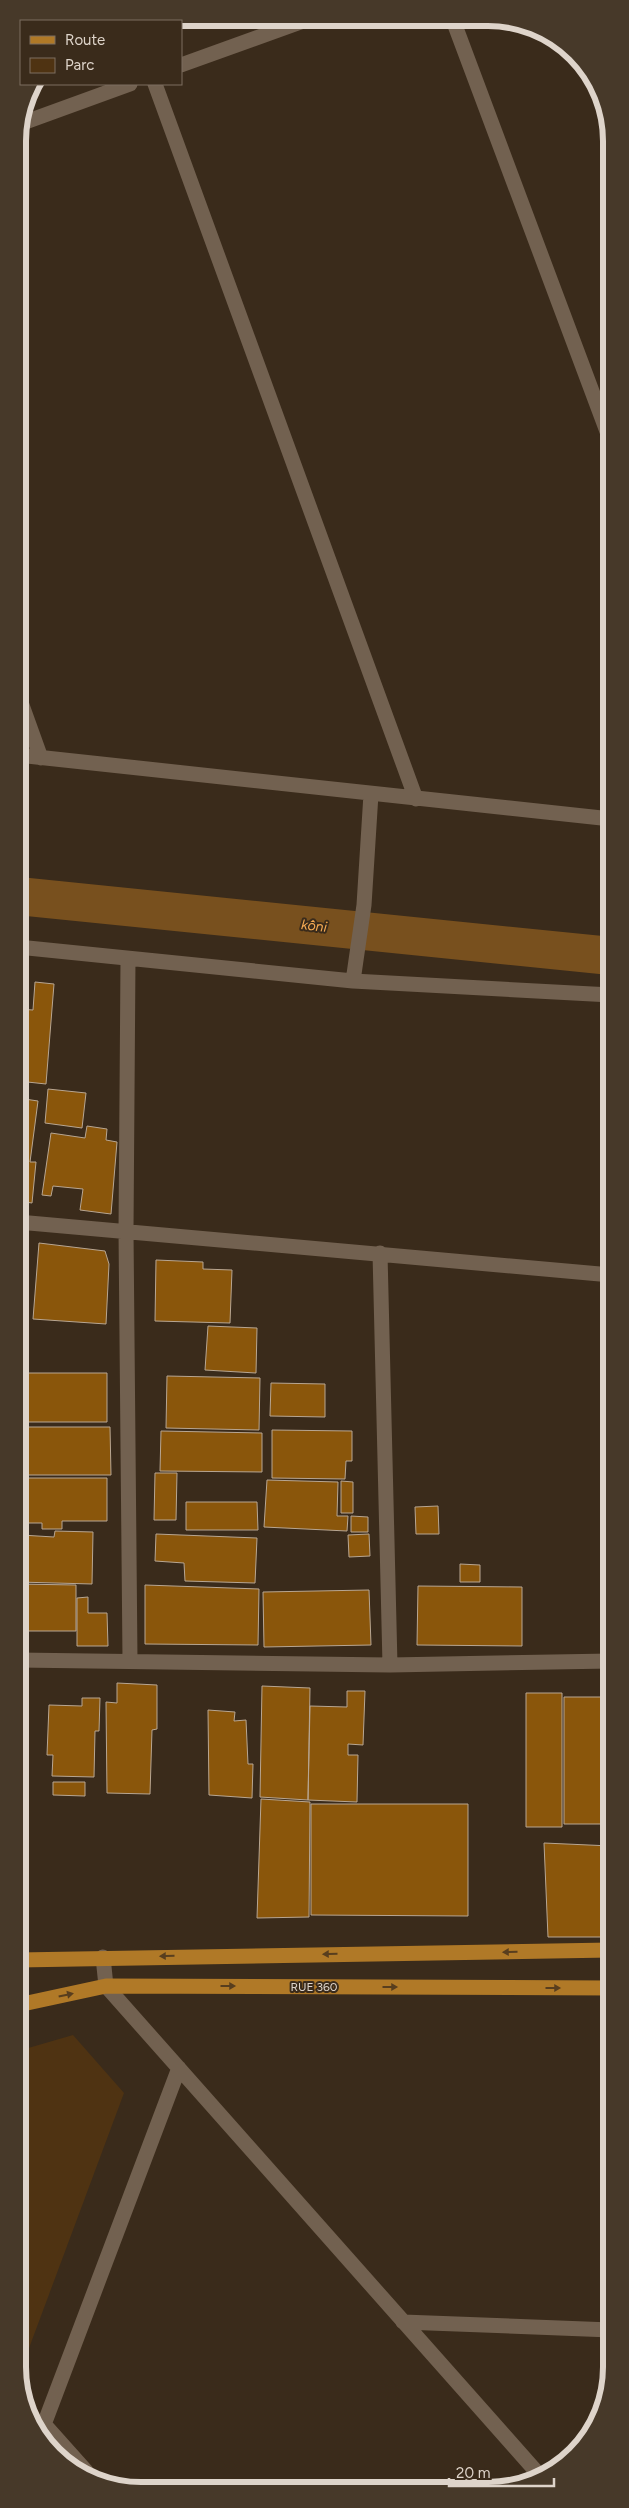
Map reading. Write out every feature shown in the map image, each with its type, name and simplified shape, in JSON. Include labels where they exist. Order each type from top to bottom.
[{"type":"main road","points":[[26,1959],[603,1950]]},
{"type":"main road","name":"RUE 360","points":[[26,2003],[106,1986],[603,1988]]},
{"type":"street","points":[[182,65],[290,26]]},
{"type":"street","points":[[455,26],[603,423]]},
{"type":"street","points":[[28,121],[127,85]]},
{"type":"street","points":[[155,85],[416,799]]},
{"type":"street","points":[[26,716],[41,758]]},
{"type":"street","points":[[26,756],[603,818]]},
{"type":"street","points":[[354,981],[364,905],[371,794]]},
{"type":"street","points":[[26,948],[354,981],[603,995]]},
{"type":"street","points":[[128,959],[126,1231],[130,1660]]},
{"type":"street","points":[[26,1223],[603,1274]]},
{"type":"street","points":[[380,1253],[390,1665]]},
{"type":"street","points":[[26,1660],[390,1665],[603,1661]]},
{"type":"street","points":[[103,1957],[106,1986],[536,2471]]},
{"type":"street","points":[[43,2426],[179,2068]]},
{"type":"street","points":[[404,2322],[603,2330]]},
{"type":"street","points":[[49,2436],[74,2460]]},
{"type":"green space","points":[[73,2035],[124,2093],[26,2356],[26,2049]]},
{"type":"building","points":[[35,982],[54,984],[46,1084],[26,1082],[26,1010],[33,1010]]},
{"type":"building","points":[[48,1089],[86,1093],[82,1128],[45,1123]]},
{"type":"building","points":[[26,1099],[38,1101],[30,1162],[36,1162],[32,1203],[26,1202]]},
{"type":"building","points":[[87,1126],[107,1129],[106,1140],[117,1142],[111,1214],[80,1210],[83,1189],[53,1186],[51,1196],[42,1195],[51,1133],[85,1138]]},
{"type":"building","points":[[39,1243],[105,1251],[109,1264],[106,1324],[33,1319]]},
{"type":"building","points":[[156,1260],[203,1262],[203,1269],[232,1270],[230,1323],[155,1321]]},
{"type":"building","points":[[208,1326],[257,1328],[256,1373],[205,1370]]},
{"type":"building","points":[[26,1373],[107,1373],[107,1422],[26,1422]]},
{"type":"building","points":[[167,1376],[260,1378],[259,1430],[166,1428]]},
{"type":"building","points":[[271,1383],[325,1384],[325,1417],[270,1416]]},
{"type":"building","points":[[26,1427],[110,1427],[111,1475],[26,1475]]},
{"type":"building","points":[[272,1430],[352,1431],[352,1461],[346,1461],[345,1479],[272,1478]]},
{"type":"building","points":[[161,1431],[262,1433],[262,1472],[160,1471]]},
{"type":"building","points":[[155,1473],[177,1473],[176,1520],[154,1520]]},
{"type":"building","points":[[26,1478],[107,1478],[107,1521],[62,1521],[62,1529],[42,1529],[42,1523],[26,1523]]},
{"type":"building","points":[[267,1480],[338,1482],[337,1516],[348,1516],[347,1531],[264,1527]]},
{"type":"building","points":[[341,1481],[353,1482],[353,1513],[341,1513]]},
{"type":"building","points":[[186,1502],[257,1502],[258,1530],[186,1530]]},
{"type":"building","points":[[438,1506],[439,1534],[416,1534],[415,1507]]},
{"type":"building","points":[[351,1516],[368,1517],[368,1532],[351,1532]]},
{"type":"building","points":[[55,1531],[93,1532],[92,1584],[26,1582],[26,1535],[54,1537]]},
{"type":"building","points":[[156,1534],[257,1538],[255,1583],[185,1581],[184,1563],[155,1561]]},
{"type":"building","points":[[369,1534],[370,1556],[349,1557],[348,1535]]},
{"type":"building","points":[[460,1564],[480,1565],[480,1582],[460,1582]]},
{"type":"building","points":[[26,1584],[76,1585],[76,1631],[26,1631]]},
{"type":"building","points":[[145,1585],[259,1589],[258,1645],[145,1644]]},
{"type":"building","points":[[418,1586],[522,1587],[522,1646],[417,1645]]},
{"type":"building","points":[[369,1590],[371,1645],[264,1647],[263,1592]]},
{"type":"building","points":[[88,1597],[88,1613],[107,1613],[108,1646],[77,1646],[77,1598]]},
{"type":"building","points":[[117,1683],[157,1685],[157,1729],[152,1730],[150,1794],[107,1793],[106,1702],[117,1703]]},
{"type":"building","points":[[262,1686],[310,1688],[308,1800],[260,1797]]},
{"type":"building","points":[[347,1691],[365,1691],[363,1745],[348,1744],[348,1755],[358,1755],[357,1802],[308,1800],[310,1706],[347,1707]]},
{"type":"building","points":[[526,1693],[562,1693],[562,1827],[526,1827]]},
{"type":"building","points":[[564,1697],[603,1697],[603,1824],[564,1824]]},
{"type":"building","points":[[82,1698],[100,1698],[99,1731],[95,1731],[94,1777],[52,1776],[53,1755],[47,1755],[49,1705],[82,1706]]},
{"type":"building","points":[[208,1710],[235,1712],[234,1721],[246,1720],[248,1764],[253,1764],[252,1798],[209,1795]]},
{"type":"building","points":[[53,1782],[85,1782],[85,1796],[53,1795]]},
{"type":"building","points":[[261,1799],[310,1802],[309,1917],[257,1918]]},
{"type":"building","points":[[311,1804],[468,1804],[468,1916],[311,1915]]},
{"type":"building","points":[[544,1843],[603,1846],[603,1937],[548,1937]]},
{"type":"waterway","name":"kôni","points":[[26,897],[603,955]]}]
